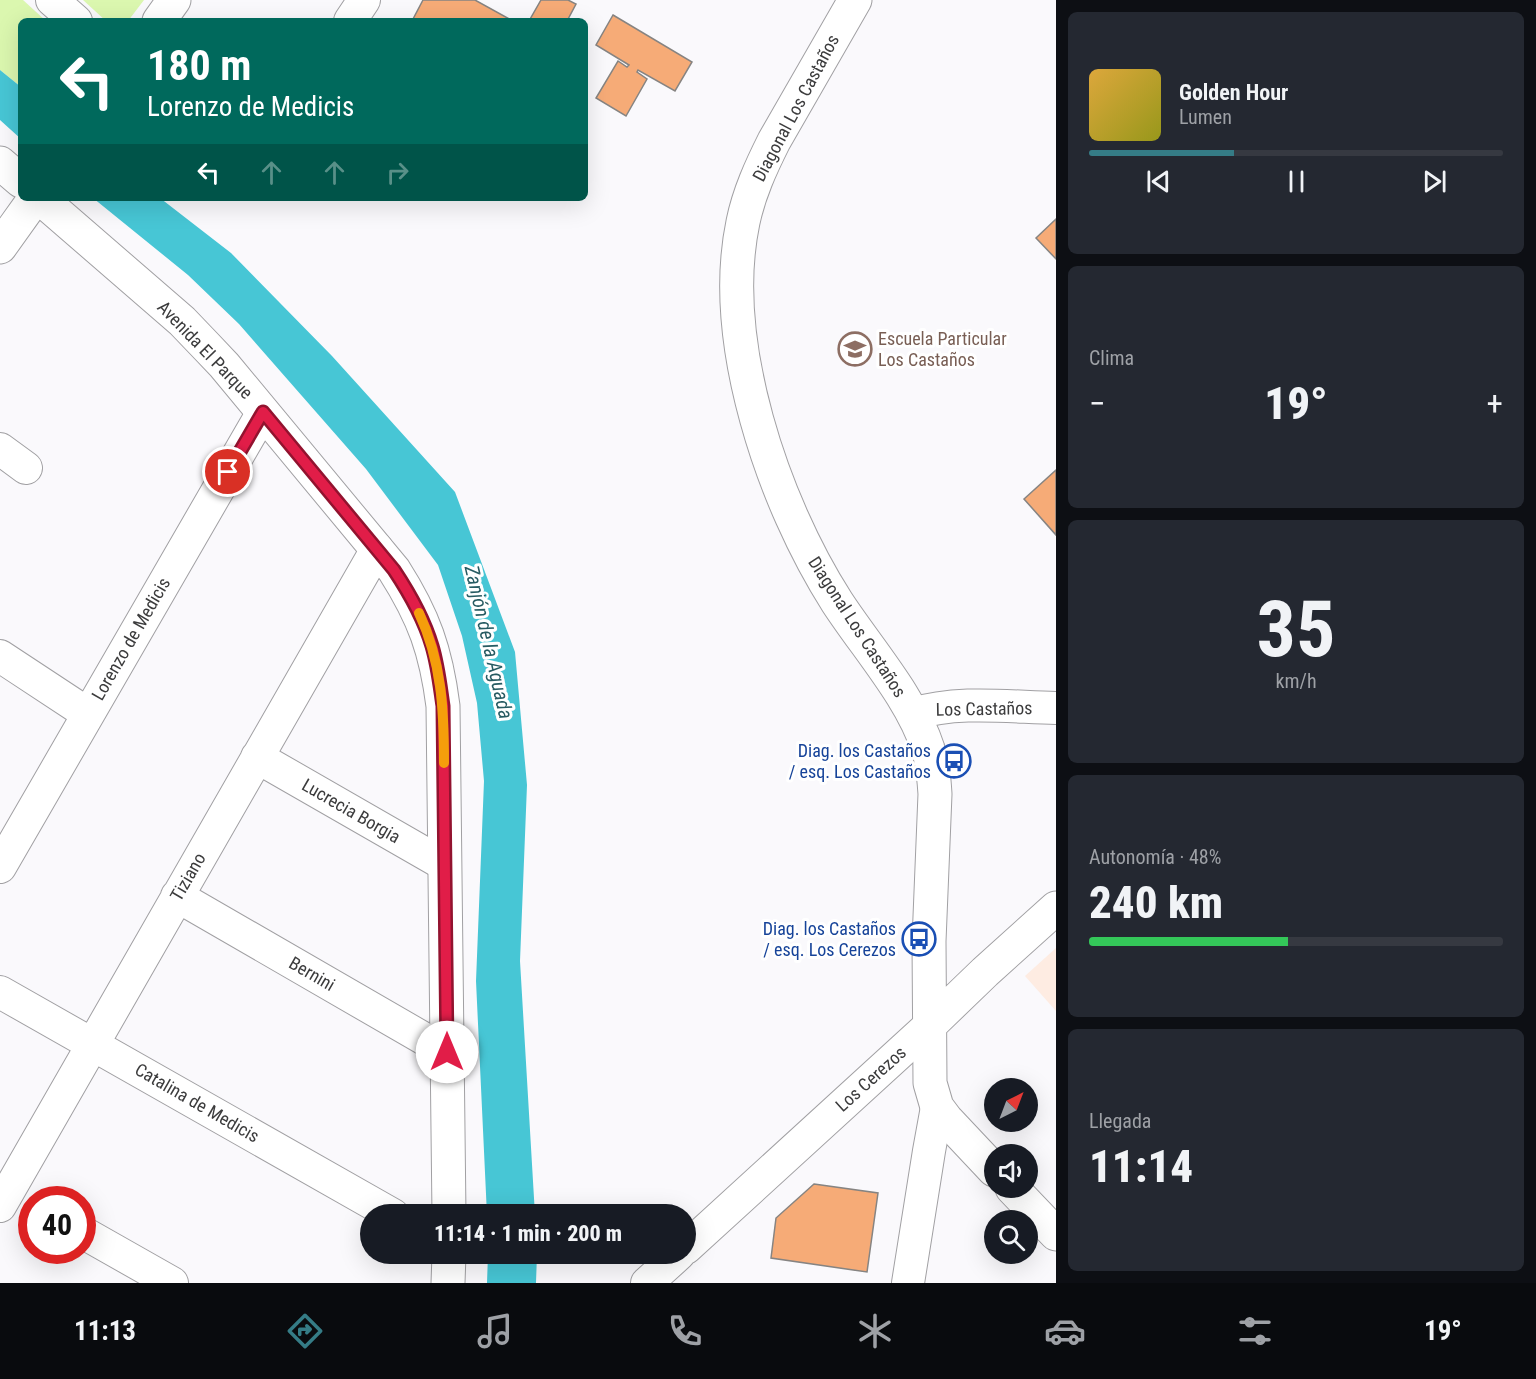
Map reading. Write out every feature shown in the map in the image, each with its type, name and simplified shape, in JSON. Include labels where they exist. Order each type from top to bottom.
[{"type":"street","points":[[52,0],[73,18]]},
{"type":"street","points":[[161,18],[174,0]]},
{"type":"street","points":[[352,18],[364,0]]},
{"type":"street","name":"Diagonal Los Castaños","points":[[855,0],[774,141],[752,189],[743,221],[738,253],[736,309],[749,386],[761,435],[787,507],[823,580],[913,714],[928,749],[934,771],[929,1026],[930,1083],[938,1107],[908,1283]]},
{"type":"street","points":[[0,163],[18,178]]},
{"type":"street","points":[[0,247],[33,201]]},
{"type":"street","name":"Avenida El Parque","points":[[43,201],[182,321],[224,365],[394,570],[422,619],[432,645],[443,706],[449,1204]]},
{"type":"street","name":"Lorenzo de Medicis","points":[[0,867],[263,412]]},
{"type":"street","points":[[0,449],[26,468]]},
{"type":"street","name":"Tiziano","points":[[14,1199],[92,1044],[377,549]]},
{"type":"street","points":[[0,656],[88,714]]},
{"type":"street","name":"Los Castaños","points":[[913,714],[954,706],[1056,708]]},
{"type":"street","name":"Lucrecia Borgia","points":[[257,757],[445,865]]},
{"type":"street","name":"Bernini","points":[[177,896],[447,1052]]},
{"type":"street","name":"Los Cerezos","points":[[696,1239],[1056,908]]},
{"type":"street","points":[[929,941],[937,957],[951,969],[968,975],[985,972]]},
{"type":"street","name":"Catalina de Medicis","points":[[0,992],[374,1204]]},
{"type":"street","points":[[938,1107],[946,1119],[984,1159]]},
{"type":"street","points":[[1022,1198],[1056,1234]]},
{"type":"street","points":[[96,1240],[171,1283]]},
{"type":"street","points":[[448,1283],[449,1264]]},
{"type":"street","points":[[647,1283],[668,1264]]},
{"type":"shaded area","points":[[1056,948],[1056,1011],[1025,976]]},
{"type":"green space","points":[[0,0],[23,0],[43,18],[18,18],[18,85],[0,70]]},
{"type":"green space","points":[[83,0],[144,0],[130,18],[103,18]]},
{"type":"water","points":[[0,70],[18,85],[18,136],[0,120]]},
{"type":"water","name":"Zanjón de la Aguada","points":[[97,201],[164,201],[231,253],[332,356],[455,492],[515,652],[527,785],[520,961],[534,1204],[486,1204],[476,981],[484,781],[477,703],[462,636],[438,565],[366,469],[239,324],[188,275]]},
{"type":"water","points":[[488,1264],[537,1264],[536,1283],[487,1283]]},
{"type":"building","points":[[423,0],[475,0],[508,18],[414,18]]},
{"type":"building","points":[[541,0],[568,0],[576,4],[569,18],[531,18]]},
{"type":"building","points":[[613,15],[692,62],[675,91],[638,70],[637,72],[647,79],[626,116],[596,98],[618,61],[627,67],[629,65],[596,45]]},
{"type":"building","points":[[1056,219],[1056,259],[1036,238]]},
{"type":"building","points":[[1056,470],[1056,535],[1024,499]]},
{"type":"building","points":[[814,1184],[878,1193],[867,1272],[771,1258],[776,1218]]},
{"type":"slow traffic","points":[[419,613],[432,645],[439,675],[443,706],[444,763]]},
{"type":"place","name":"Escuela Particular Los Castaños","points":[[855,349]]},
{"type":"place","name":"Diag. los Castaños / esq. Los Castaños","points":[[954,761]]},
{"type":"place","name":"Diag. los Castaños / esq. Los Cerezos","points":[[919,939]]},
{"type":"route","points":[[228,472],[263,412],[394,570],[422,619],[432,645],[443,706],[447,1052]]}]
